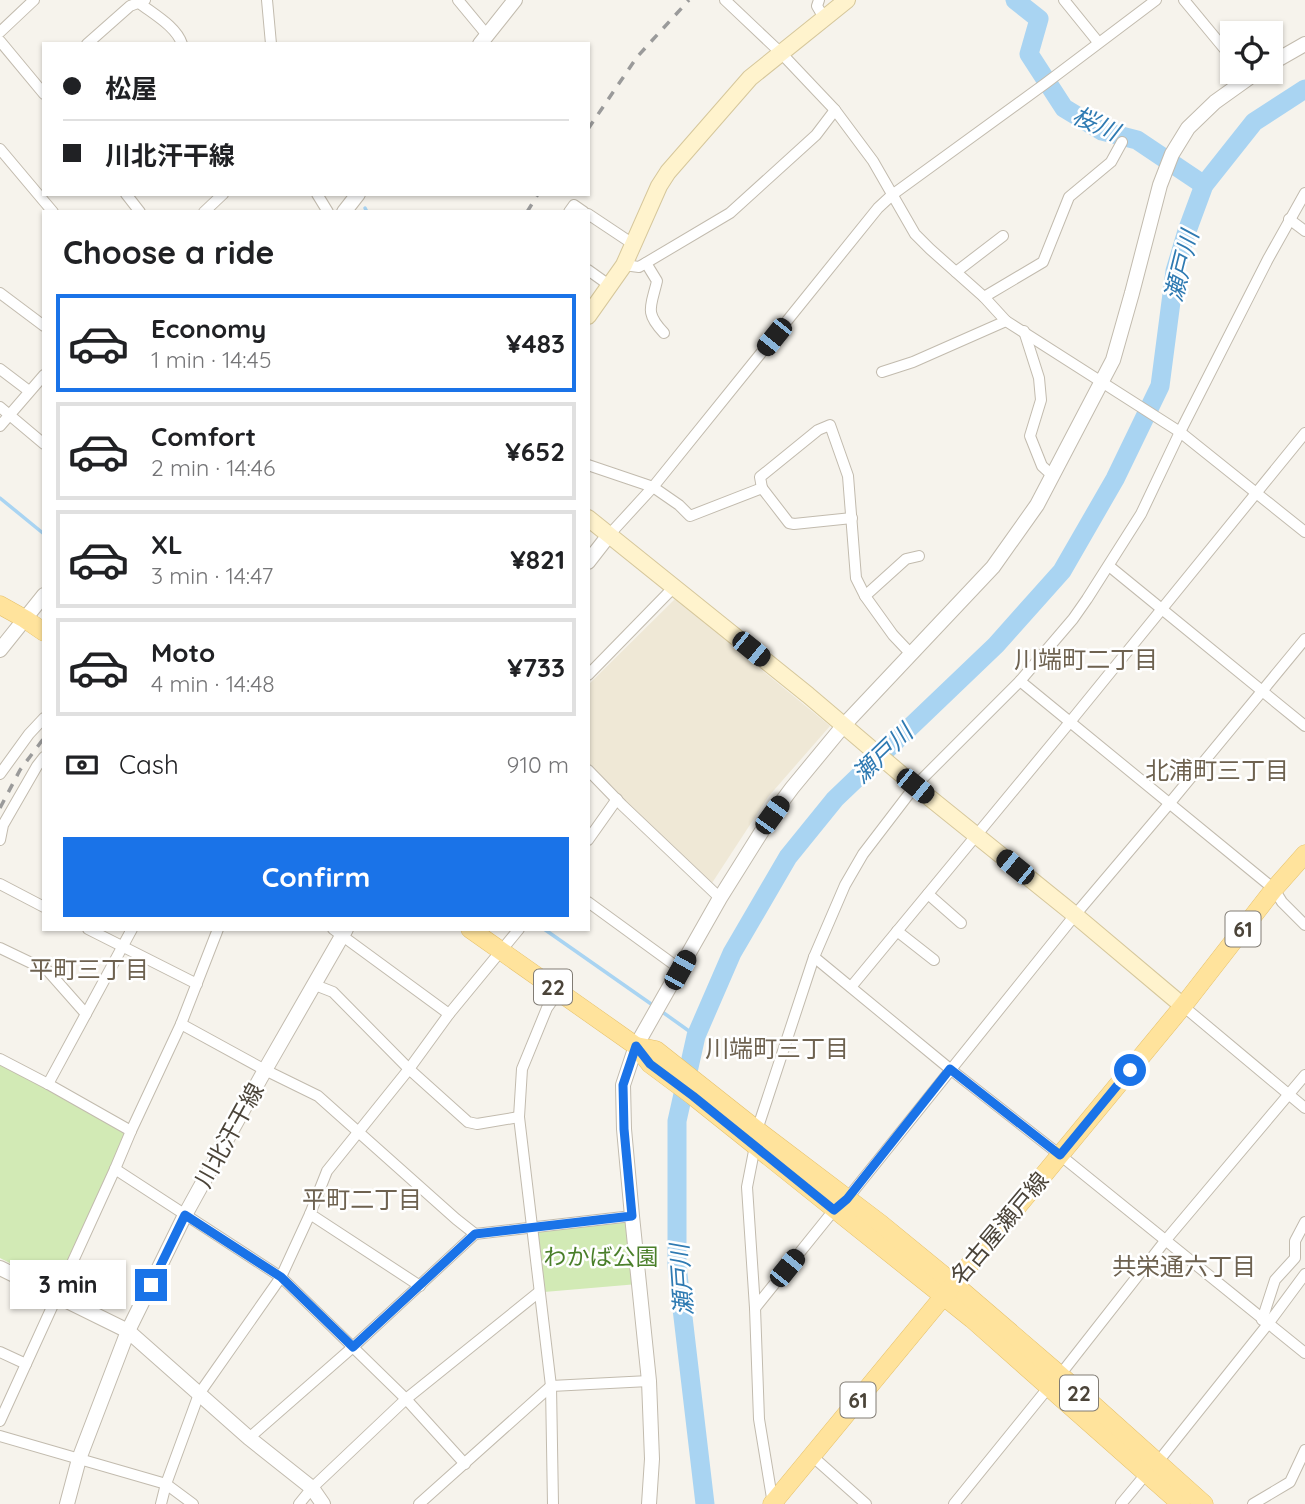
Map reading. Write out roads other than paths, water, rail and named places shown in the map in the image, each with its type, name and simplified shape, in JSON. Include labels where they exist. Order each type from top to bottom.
[{"type":"main road","points":[[590,313],[624,265],[659,186],[668,172],[751,78],[847,0]]},
{"type":"main road","points":[[590,519],[1183,1006]]},
{"type":"main road","points":[[0,605],[42,631]]},
{"type":"main road","name":"名古屋瀬戸線","points":[[773,1503],[1305,854]]},
{"type":"main road","name":"22","points":[[473,931],[636,1046],[650,1064],[756,1138],[948,1289],[972,1319],[1054,1381],[1151,1469],[1181,1504]]},
{"type":"main road","name":"22","points":[[1151,1469],[1204,1504]]},
{"type":"street","points":[[0,32],[34,0]]},
{"type":"street","points":[[267,0],[271,42]]},
{"type":"street","points":[[458,0],[483,39],[515,0]]},
{"type":"street","points":[[725,0],[835,110],[873,161],[915,234],[984,297],[1006,321],[1177,429],[1305,532]]},
{"type":"street","points":[[819,0],[817,6],[824,18]]},
{"type":"street","points":[[1064,0],[1098,42]]},
{"type":"street","points":[[590,560],[653,487],[878,208],[1156,0]]},
{"type":"street","points":[[1184,0],[1220,44]]},
{"type":"street","points":[[89,42],[130,6],[141,1],[173,29],[182,42]]},
{"type":"street","points":[[0,41],[42,87]]},
{"type":"street","points":[[1283,57],[1305,44]]},
{"type":"street","points":[[649,1504],[652,1459],[649,1381],[624,1129],[623,1085],[636,1046],[720,898],[785,797],[844,725],[993,567],[1037,505],[1113,360],[1160,185],[1172,154],[1188,128],[1238,84]]},
{"type":"street","points":[[624,265],[639,267],[730,213],[816,135],[835,110]]},
{"type":"street","points":[[984,297],[1043,262],[1069,197],[1111,162],[1122,142]]},
{"type":"street","points":[[0,149],[51,210]]},
{"type":"street","points":[[773,1503],[759,1419],[747,1186],[756,1138],[814,957],[845,885],[863,854],[915,786],[1020,681],[1073,619],[1109,566],[1141,514],[1177,429],[1305,193]]},
{"type":"street","points":[[207,210],[221,196]]},
{"type":"street","points":[[346,210],[356,196]]},
{"type":"street","points":[[590,216],[633,244]]},
{"type":"street","points":[[1289,219],[1305,231]]},
{"type":"street","points":[[956,272],[1003,236]]},
{"type":"street","points":[[646,263],[657,281],[650,312],[653,322],[664,333]]},
{"type":"street","points":[[590,272],[609,285]]},
{"type":"street","points":[[0,293],[42,324]]},
{"type":"street","points":[[882,372],[913,362],[1006,321]]},
{"type":"street","points":[[1024,331],[1039,378],[1041,400],[1030,436],[1042,466],[1053,476]]},
{"type":"street","points":[[0,369],[29,391]]},
{"type":"street","points":[[0,426],[4,411],[29,391],[42,376]]},
{"type":"street","points":[[4,411],[42,442]]},
{"type":"street","points":[[852,519],[789,523],[762,488],[760,477],[818,430],[830,425],[848,476],[852,519],[856,578],[865,596],[893,635],[911,654]]},
{"type":"street","points":[[851,987],[1305,433]]},
{"type":"street","points":[[590,465],[653,487],[690,516],[762,488]]},
{"type":"street","points":[[865,596],[906,559],[919,556]]},
{"type":"street","points":[[1109,566],[1305,726]]},
{"type":"street","points":[[590,673],[674,587]]},
{"type":"street","points":[[0,650],[42,598]]},
{"type":"street","points":[[755,1308],[1075,915],[1305,639]]},
{"type":"street","points":[[1020,681],[1274,889],[1282,902],[1305,925]]},
{"type":"street","points":[[0,774],[42,720]]},
{"type":"street","points":[[0,840],[3,825],[42,760]]},
{"type":"street","points":[[590,772],[720,898]]},
{"type":"street","points":[[590,837],[617,799]]},
{"type":"street","points":[[0,884],[42,903]]},
{"type":"street","points":[[928,894],[961,923]]},
{"type":"street","points":[[590,903],[680,970]]},
{"type":"street","points":[[92,931],[197,984]]},
{"type":"street","points":[[48,1084],[131,931]]},
{"type":"street","points":[[0,1421],[181,1024],[217,931]]},
{"type":"street","points":[[341,931],[449,1014]]},
{"type":"street","name":"川北汗干線","points":[[67,1504],[79,1459],[128,1331],[185,1215],[314,985],[341,931]]},
{"type":"street","points":[[161,1504],[199,1394],[281,1277],[327,1171],[517,931]]},
{"type":"street","points":[[897,931],[934,960]]},
{"type":"street","points":[[0,948],[48,971],[86,1014]]},
{"type":"street","points":[[814,957],[1305,1353]]},
{"type":"street","points":[[314,985],[333,992],[409,1069],[468,1122],[477,1124],[519,1117]]},
{"type":"street","points":[[553,1504],[551,1386],[519,1117],[522,1069],[547,1008],[559,991]]},
{"type":"street","points":[[1183,1006],[1305,1108]]},
{"type":"street","points":[[181,1024],[318,1096],[475,1234]]},
{"type":"street","points":[[0,1059],[131,1131]]},
{"type":"street","points":[[954,1504],[1165,1241],[1305,1075]]},
{"type":"street","points":[[116,1169],[281,1277],[406,1399],[465,1464]]},
{"type":"street","points":[[310,1214],[420,1286]]},
{"type":"street","points":[[249,1437],[353,1347],[475,1234],[632,1216]]},
{"type":"street","points":[[1265,1322],[1275,1280],[1294,1258],[1295,1241],[1305,1222]]},
{"type":"street","points":[[0,1268],[128,1331],[312,1488],[323,1504]]},
{"type":"street","points":[[1121,1504],[1305,1274]]},
{"type":"street","points":[[299,1504],[312,1488],[406,1399],[539,1292]]},
{"type":"street","points":[[0,1352],[26,1364]]},
{"type":"street","points":[[419,1504],[551,1386],[649,1381]]},
{"type":"street","points":[[0,1436],[166,1484],[193,1504]]},
{"type":"street","points":[[1253,1504],[1290,1482],[1305,1450]]},
{"type":"street","points":[[811,1456],[866,1504]]},
{"type":"waterway","name":"桜川","points":[[1015,0],[1039,19],[1029,54],[1064,108],[1102,131],[1137,140],[1204,185]]},
{"type":"waterway","name":"瀬戸川","points":[[705,1504],[677,1266],[677,1121],[696,1036],[732,953],[788,857],[835,799],[996,645],[1062,571],[1115,479],[1160,386],[1175,271],[1204,185],[1254,122],[1305,89]]},
{"type":"waterway","points":[[0,498],[42,532]]},
{"type":"waterway","points":[[547,931],[654,1006]]},
{"type":"waterway","points":[[661,1011],[696,1036]]},
{"type":"railway","points":[[590,126],[637,57],[689,0]]},
{"type":"railway","points":[[528,210],[537,196]]},
{"type":"railway","points":[[0,808],[20,770],[42,741]]},
{"type":"district","name":"川端町二丁目","points":[[1086,659]]},
{"type":"district","name":"北浦町三丁目","points":[[1217,770]]},
{"type":"district","name":"平町三丁目","points":[[89,969]]},
{"type":"district","name":"川端町三丁目","points":[[777,1048]]},
{"type":"district","name":"平町二丁目","points":[[362,1199]]},
{"type":"district","name":"共栄通六丁目","points":[[1184,1266]]},
{"type":"park label","name":"わかば公園","points":[[601,1256]]}]
